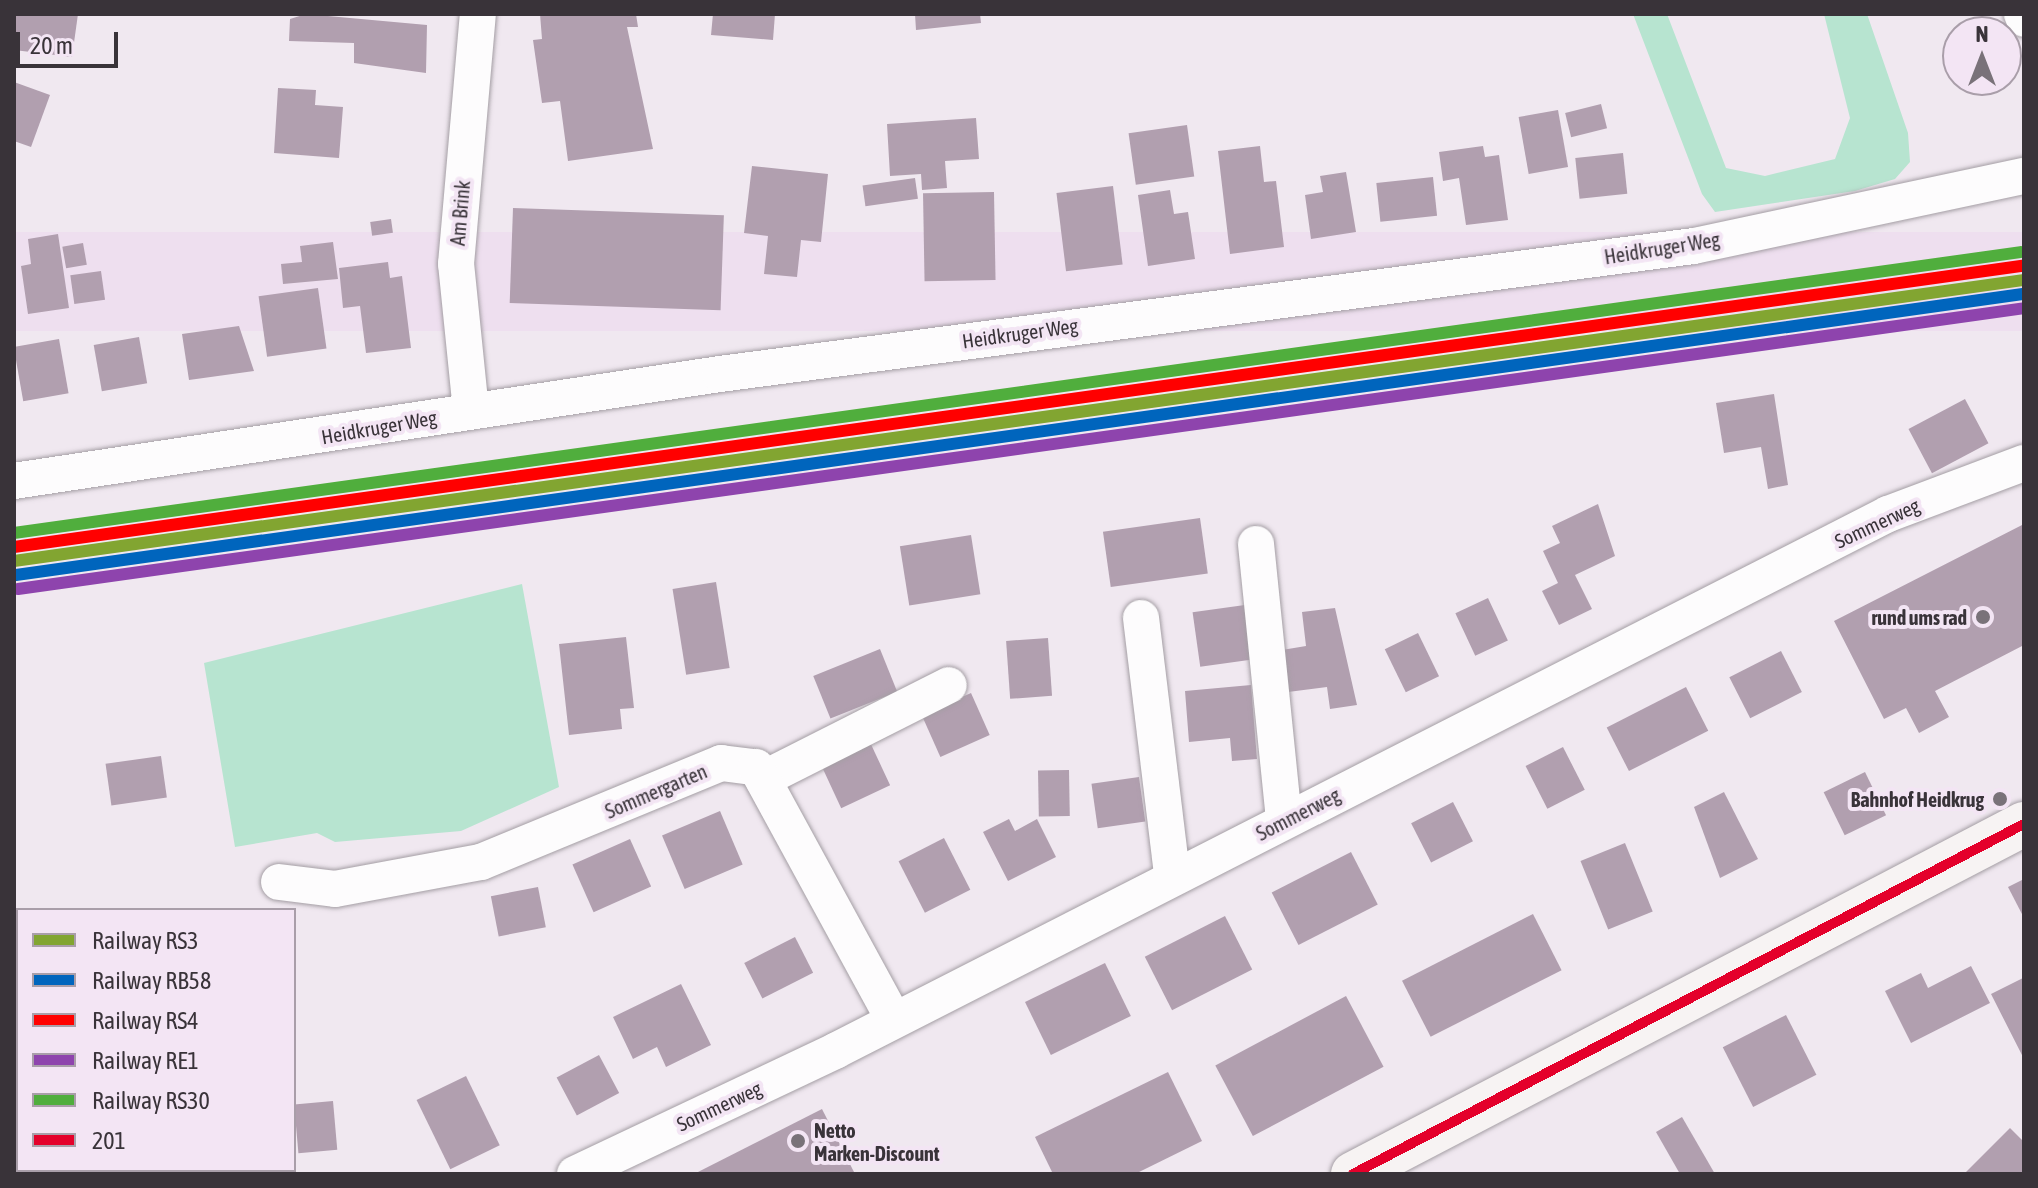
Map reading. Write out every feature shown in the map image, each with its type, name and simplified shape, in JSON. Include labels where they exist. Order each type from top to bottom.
[{"type":"main road","points":[[1353,1174],[2024,824]]},
{"type":"street","name":"Am Brink","points":[[471,411],[456,264],[478,14]]},
{"type":"street","name":"Heidkruger Weg","points":[[14,481],[471,411],[1694,246],[2024,176]]},
{"type":"street","name":"Sommerweg","points":[[575,1174],[894,1020],[1888,514],[2024,463]]},
{"type":"street","points":[[1256,544],[1284,821]]},
{"type":"street","points":[[1141,618],[1172,876]]},
{"type":"street","points":[[894,1020],[763,779],[949,685]]},
{"type":"street","name":"Sommergarten","points":[[279,882],[335,889],[481,862],[721,763],[756,767],[763,779]]},
{"type":"shaded area","points":[[14,232],[2024,232],[2024,331],[14,331]]},
{"type":"green space","points":[[1633,14],[1667,14],[1726,168],[1765,176],[1835,159],[1850,118],[1824,14],[1867,14],[1908,133],[1910,162],[1895,179],[1855,191],[1715,212],[1702,194]]},
{"type":"green space","points":[[522,584],[559,787],[461,831],[335,842],[317,833],[235,847],[204,663]]},
{"type":"building","points":[[14,14],[78,14],[72,57],[14,50]]},
{"type":"building","points":[[306,14],[427,25],[426,73],[354,63],[354,43],[289,41],[290,19]]},
{"type":"building","points":[[540,14],[636,14],[638,27],[627,27],[653,149],[568,161],[560,101],[542,103],[533,40],[542,39]]},
{"type":"building","points":[[713,14],[775,14],[773,40],[711,35]]},
{"type":"building","points":[[915,14],[980,14],[981,23],[916,30]]},
{"type":"building","points":[[14,82],[50,95],[31,147],[14,141]]},
{"type":"building","points":[[278,88],[316,90],[315,105],[343,107],[339,158],[274,153]]},
{"type":"building","points":[[1601,104],[1607,128],[1571,137],[1565,113]]},
{"type":"building","points":[[1558,110],[1568,167],[1529,174],[1519,117]]},
{"type":"building","points":[[976,118],[979,159],[945,161],[947,188],[922,190],[921,174],[890,176],[887,124]]},
{"type":"building","points":[[1187,125],[1194,176],[1136,185],[1129,133]]},
{"type":"building","points":[[1260,146],[1264,182],[1276,181],[1284,247],[1230,254],[1218,151]]},
{"type":"building","points":[[1483,146],[1485,157],[1499,155],[1508,220],[1466,225],[1459,178],[1443,181],[1439,152]]},
{"type":"building","points":[[1623,153],[1627,194],[1580,199],[1575,158]]},
{"type":"building","points":[[752,166],[828,174],[821,242],[801,240],[797,277],[764,274],[768,236],[744,233]]},
{"type":"building","points":[[1346,172],[1356,232],[1311,239],[1305,195],[1323,192],[1320,176]]},
{"type":"building","points":[[1433,177],[1437,216],[1380,222],[1376,183]]},
{"type":"building","points":[[915,178],[918,199],[865,206],[863,185]]},
{"type":"building","points":[[1113,186],[1123,264],[1066,271],[1056,193]]},
{"type":"building","points":[[1170,190],[1174,214],[1188,212],[1195,259],[1148,266],[1138,195]]},
{"type":"building","points":[[994,192],[996,280],[925,281],[923,193]]},
{"type":"building","points":[[513,208],[724,215],[721,310],[510,303]]},
{"type":"building","points":[[391,219],[393,233],[372,236],[370,222]]},
{"type":"building","points":[[58,234],[69,308],[28,314],[21,266],[31,264],[28,239]]},
{"type":"building","points":[[333,242],[338,279],[283,284],[281,264],[302,262],[300,246]]},
{"type":"building","points":[[83,243],[87,265],[66,268],[62,247]]},
{"type":"building","points":[[388,262],[390,278],[402,276],[411,348],[366,353],[360,306],[343,308],[339,268]]},
{"type":"building","points":[[101,271],[105,300],[74,304],[70,275]]},
{"type":"building","points":[[318,288],[326,348],[267,357],[259,296]]},
{"type":"building","points":[[239,326],[254,371],[189,380],[182,334]]},
{"type":"building","points":[[139,337],[147,383],[102,391],[94,345]]},
{"type":"building","points":[[59,339],[69,393],[23,401],[14,347]]},
{"type":"building","points":[[1774,394],[1788,485],[1768,489],[1761,447],[1724,453],[1716,403]]},
{"type":"building","points":[[1965,399],[1988,443],[1932,473],[1908,429]]},
{"type":"building","points":[[1598,504],[1615,556],[1575,575],[1592,609],[1559,625],[1542,591],[1558,583],[1543,551],[1560,543],[1552,526]]},
{"type":"building","points":[[1200,518],[1208,573],[1111,587],[1103,532]]},
{"type":"building","points":[[2024,524],[2024,645],[1935,691],[1949,717],[1919,733],[1906,708],[1884,719],[1834,621]]},
{"type":"building","points":[[971,535],[980,594],[909,606],[900,546]]},
{"type":"building","points":[[716,582],[730,668],[686,675],[673,589]]},
{"type":"building","points":[[1488,598],[1508,641],[1475,656],[1455,613]]},
{"type":"building","points":[[1252,604],[1260,658],[1200,667],[1193,612]]},
{"type":"building","points":[[1335,608],[1357,705],[1330,709],[1327,687],[1288,692],[1282,650],[1306,646],[1302,612]]},
{"type":"building","points":[[1418,633],[1439,676],[1406,692],[1385,649]]},
{"type":"building","points":[[626,637],[634,708],[620,709],[622,729],[569,735],[559,644]]},
{"type":"building","points":[[1048,638],[1052,696],[1010,699],[1006,641]]},
{"type":"building","points":[[880,649],[897,692],[830,719],[813,676]]},
{"type":"building","points":[[1781,651],[1802,692],[1750,718],[1729,677]]},
{"type":"building","points":[[1251,685],[1257,759],[1232,761],[1230,738],[1189,742],[1185,691]]},
{"type":"building","points":[[1686,687],[1708,731],[1629,771],[1607,727]]},
{"type":"building","points":[[971,693],[990,735],[940,757],[922,715]]},
{"type":"building","points":[[869,740],[890,785],[841,808],[820,763]]},
{"type":"building","points":[[1563,747],[1585,790],[1547,809],[1526,766]]},
{"type":"building","points":[[161,756],[167,798],[111,805],[106,764]]},
{"type":"building","points":[[1069,770],[1070,816],[1039,817],[1038,771]]},
{"type":"building","points":[[1865,772],[1886,815],[1845,835],[1824,792]]},
{"type":"building","points":[[1139,777],[1145,822],[1098,828],[1091,784]]},
{"type":"building","points":[[1724,792],[1758,859],[1720,878],[1694,807]]},
{"type":"building","points":[[1453,802],[1473,841],[1431,863],[1411,823]]},
{"type":"building","points":[[720,811],[743,864],[685,889],[662,836]]},
{"type":"building","points":[[1009,819],[1015,831],[1037,819],[1056,857],[1008,881],[983,832]]},
{"type":"building","points":[[944,838],[970,890],[925,913],[899,861]]},
{"type":"building","points":[[630,839],[651,887],[594,912],[572,865]]},
{"type":"building","points":[[1625,843],[1653,912],[1608,930],[1580,861]]},
{"type":"building","points":[[1351,852],[1378,905],[1298,945],[1272,892]]},
{"type":"building","points":[[2024,879],[2024,918],[2008,887]]},
{"type":"building","points":[[538,887],[546,927],[499,936],[491,896]]},
{"type":"building","points":[[1533,914],[1562,970],[1431,1037],[1402,981]]},
{"type":"building","points":[[1225,916],[1252,969],[1172,1010],[1145,957]]},
{"type":"building","points":[[795,937],[813,973],[762,999],[744,963]]},
{"type":"building","points":[[1105,963],[1131,1016],[1051,1055],[1025,1002]]},
{"type":"building","points":[[1971,966],[1990,1003],[1911,1043],[1885,991],[1921,973],[1928,988]]},
{"type":"building","points":[[2024,967],[2024,1059],[1991,994],[2023,978]]},
{"type":"building","points":[[681,984],[711,1045],[666,1067],[657,1047],[633,1059],[613,1017]]},
{"type":"building","points":[[1346,996],[1384,1067],[1253,1136],[1215,1065]]},
{"type":"building","points":[[16,1010],[16,1073],[14,1073]]},
{"type":"building","points":[[1786,1015],[1816,1075],[1753,1107],[1723,1047]]},
{"type":"building","points":[[599,1055],[619,1093],[577,1116],[557,1078]]},
{"type":"building","points":[[1168,1072],[1202,1141],[1135,1174],[1053,1174],[1035,1137]]},
{"type":"building","points":[[466,1076],[500,1145],[450,1169],[417,1100]]},
{"type":"building","points":[[333,1101],[337,1150],[298,1153],[296,1104]]},
{"type":"building","name":"Netto Marken-Discount","points":[[822,1109],[855,1174],[694,1174]]},
{"type":"building","points":[[1682,1117],[1715,1174],[1680,1174],[1656,1132]]},
{"type":"building","points":[[2010,1128],[2024,1142],[2024,1174],[1964,1174]]},
{"type":"rail line","name":"RS30","points":[[14,533],[2020,252]]},
{"type":"rail line","name":"RS4","points":[[14,547],[2022,266]]},
{"type":"rail line","name":"RS3","points":[[14,561],[2024,280]]},
{"type":"rail line","name":"RB58","points":[[16,575],[2024,294]]},
{"type":"rail line","name":"RE1","points":[[18,589],[2024,308]]},
{"type":"transit line","name":"201","points":[[1353,1174],[2024,824]]},
{"type":"place","name":"rund ums rad","points":[[1983,617]]},
{"type":"place","name":"Bahnhof Heidkrug","points":[[2000,799]]},
{"type":"place","name":"Netto Marken-Discount","points":[[798,1141]]}]
